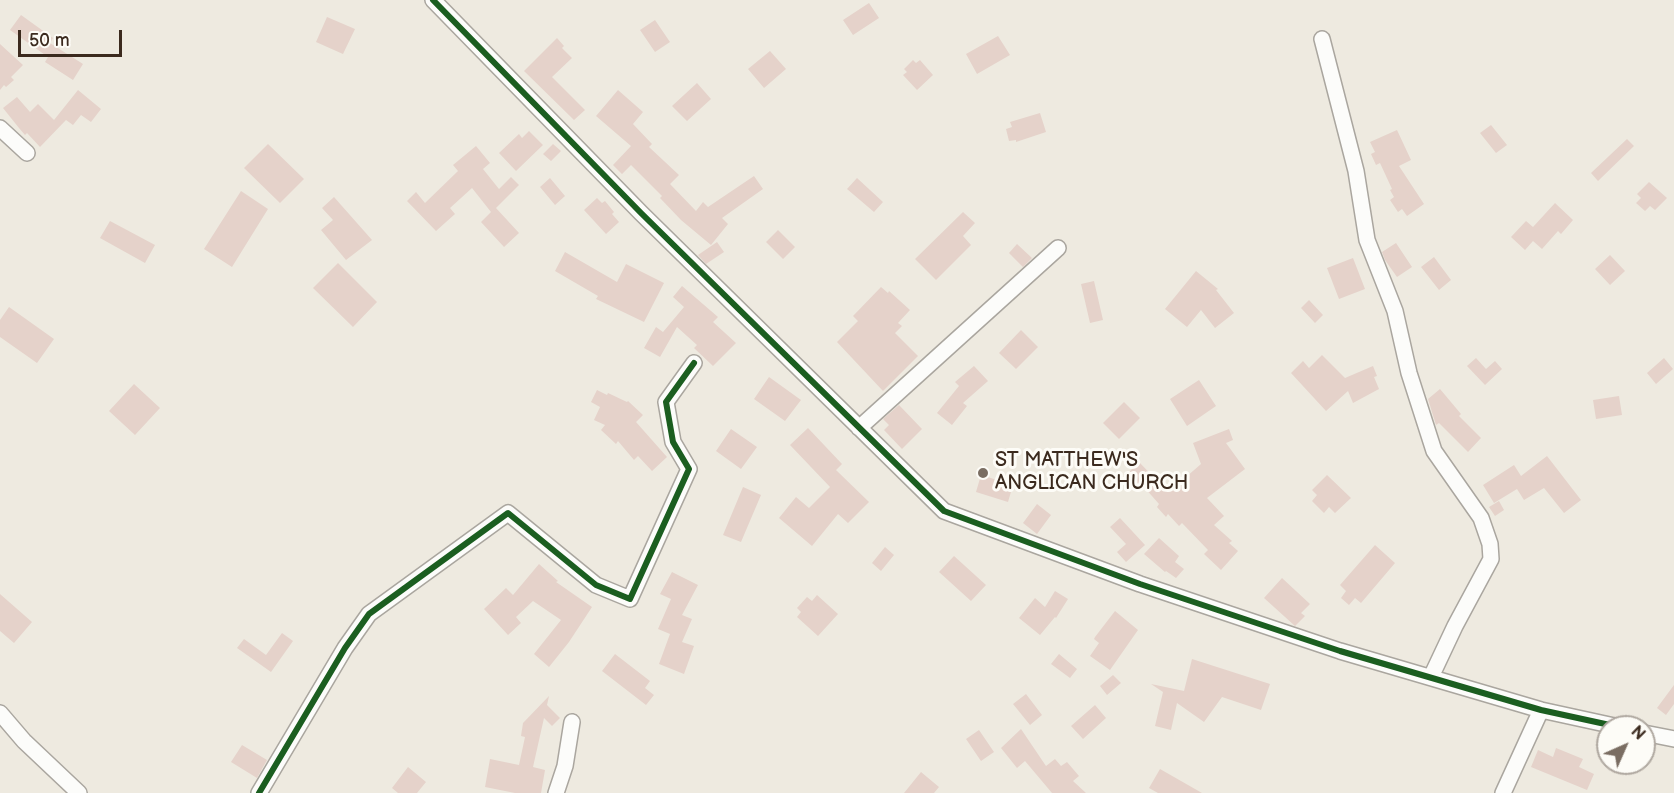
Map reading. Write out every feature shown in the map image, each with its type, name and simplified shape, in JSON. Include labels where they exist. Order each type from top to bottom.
[{"type":"street","points":[[433,0],[641,213],[944,511],[1140,584],[1340,651],[1541,710],[1596,722]]},
{"type":"street","points":[[1322,39],[1356,171],[1367,240],[1395,311],[1409,373],[1434,451],[1481,518],[1490,544],[1491,559],[1431,677]]},
{"type":"street","points":[[0,128],[27,153]]},
{"type":"street","points":[[859,428],[1058,248]]},
{"type":"street","points":[[259,793],[345,648],[369,614],[508,513],[596,585],[630,599],[689,469],[673,442],[666,402],[694,363]]},
{"type":"street","points":[[1503,793],[1541,710]]},
{"type":"street","points":[[0,713],[24,741],[79,793]]},
{"type":"street","points":[[556,793],[565,766],[572,722]]},
{"type":"street","points":[[1656,735],[1674,739]]},
{"type":"building","points":[[869,3],[879,18],[853,35],[843,20]]},
{"type":"building","points":[[21,15],[53,38],[50,43],[83,64],[73,80],[45,62],[48,57],[10,30]]},
{"type":"building","points":[[327,17],[355,29],[343,54],[316,42]]},
{"type":"building","points":[[655,20],[670,42],[655,52],[640,30]]},
{"type":"building","points":[[998,36],[1010,55],[977,74],[966,54]]},
{"type":"building","points":[[557,38],[564,46],[562,48],[572,58],[552,77],[585,110],[574,120],[524,71]]},
{"type":"building","points":[[0,44],[23,65],[11,77],[14,80],[0,90]]},
{"type":"building","points":[[770,51],[786,69],[764,88],[748,69]]},
{"type":"building","points":[[913,60],[916,63],[920,60],[933,75],[917,90],[903,75],[907,72],[904,69]]},
{"type":"building","points":[[697,83],[711,99],[687,121],[672,106]]},
{"type":"building","points":[[78,90],[101,109],[91,122],[81,115],[73,125],[66,120],[40,147],[27,133],[25,135],[3,108],[17,97],[30,112],[38,104],[54,120]]},
{"type":"building","points":[[618,90],[643,112],[633,124],[652,144],[649,147],[679,175],[670,184],[696,211],[703,202],[708,207],[754,176],[763,189],[722,218],[728,224],[711,245],[681,220],[660,198],[662,196],[631,165],[622,174],[613,165],[631,146],[596,116]]},
{"type":"building","points":[[1040,113],[1046,132],[1016,142],[1016,140],[1009,141],[1006,129],[1012,127],[1010,122]]},
{"type":"building","points":[[1491,125],[1507,145],[1496,153],[1480,133]]},
{"type":"building","points":[[1397,130],[1411,160],[1399,166],[1424,204],[1407,216],[1402,209],[1398,212],[1390,200],[1394,197],[1390,190],[1392,189],[1380,163],[1376,165],[1371,154],[1375,152],[1370,142]]},
{"type":"building","points":[[529,131],[543,145],[516,171],[499,153],[519,134],[522,138]]},
{"type":"building","points":[[1627,139],[1634,146],[1598,181],[1591,173]]},
{"type":"building","points":[[268,144],[304,179],[280,203],[244,168]]},
{"type":"building","points":[[553,144],[561,151],[551,161],[543,154]]},
{"type":"building","points":[[476,146],[490,163],[483,169],[499,189],[511,177],[519,185],[496,208],[519,233],[504,247],[481,222],[491,212],[472,188],[450,208],[455,214],[436,231],[407,201],[416,192],[425,203],[458,171],[453,165]]},
{"type":"building","points":[[550,178],[565,196],[555,205],[540,187]]},
{"type":"building","points":[[857,178],[883,202],[874,212],[847,189]]},
{"type":"building","points":[[1649,182],[1667,198],[1655,210],[1650,206],[1645,211],[1636,203],[1641,198],[1637,194]]},
{"type":"building","points":[[241,191],[268,209],[232,267],[204,249]]},
{"type":"building","points":[[334,197],[372,240],[346,260],[321,230],[333,220],[322,208]]},
{"type":"building","points":[[597,198],[602,203],[605,201],[619,222],[606,234],[584,210]]},
{"type":"building","points":[[1555,203],[1573,220],[1561,234],[1558,231],[1542,249],[1533,241],[1525,250],[1511,237],[1526,221],[1533,227]]},
{"type":"building","points":[[963,212],[975,223],[963,236],[971,245],[936,280],[915,259]]},
{"type":"building","points":[[110,221],[155,245],[145,263],[100,238]]},
{"type":"building","points":[[778,230],[795,247],[783,259],[766,242]]},
{"type":"building","points":[[717,242],[724,252],[706,264],[698,255]]},
{"type":"building","points":[[1396,243],[1412,267],[1397,277],[1382,252]]},
{"type":"building","points":[[1017,244],[1032,258],[1023,267],[1009,253]]},
{"type":"building","points":[[565,252],[617,282],[626,264],[664,283],[644,322],[596,299],[598,296],[555,271]]},
{"type":"building","points":[[1610,255],[1625,271],[1610,285],[1595,269]]},
{"type":"building","points":[[1434,257],[1451,280],[1439,290],[1421,267]]},
{"type":"building","points":[[1353,258],[1365,289],[1339,299],[1327,268]]},
{"type":"building","points":[[338,263],[377,302],[353,327],[313,288]]},
{"type":"building","points":[[1196,271],[1218,289],[1216,290],[1234,313],[1215,328],[1201,310],[1187,327],[1165,309]]},
{"type":"building","points":[[1094,281],[1103,320],[1090,323],[1081,284]]},
{"type":"building","points":[[682,286],[718,317],[713,322],[736,343],[713,366],[694,348],[697,345],[677,327],[660,357],[644,348],[656,327],[663,332],[684,307],[673,297]]},
{"type":"building","points":[[881,287],[888,293],[889,291],[910,310],[898,323],[902,326],[895,333],[918,356],[883,391],[837,342],[858,321],[853,316]]},
{"type":"building","points":[[1309,300],[1323,315],[1315,323],[1301,308]]},
{"type":"building","points":[[9,307],[54,339],[37,363],[0,337],[0,320]]},
{"type":"building","points":[[1021,330],[1038,347],[1016,369],[999,353]]},
{"type":"building","points":[[1322,355],[1345,378],[1373,366],[1377,376],[1374,377],[1379,389],[1353,403],[1348,391],[1326,411],[1291,373],[1303,361],[1309,368]]},
{"type":"building","points":[[1476,358],[1486,369],[1495,361],[1502,369],[1485,385],[1467,366]]},
{"type":"building","points":[[1664,358],[1673,369],[1656,384],[1647,373]]},
{"type":"building","points":[[974,366],[988,381],[963,403],[967,406],[952,425],[937,413],[959,386],[955,382]]},
{"type":"building","points":[[769,377],[801,400],[785,421],[754,399]]},
{"type":"building","points":[[1199,380],[1216,406],[1187,426],[1170,399]]},
{"type":"building","points":[[134,384],[160,408],[135,435],[109,411]]},
{"type":"building","points":[[1440,389],[1461,414],[1459,416],[1481,438],[1468,452],[1439,423],[1436,425],[1428,399]]},
{"type":"building","points":[[597,390],[628,401],[643,415],[636,422],[667,457],[652,471],[638,456],[634,460],[618,441],[616,444],[601,430],[605,425],[594,420],[600,407],[591,402]]},
{"type":"building","points":[[1619,396],[1622,415],[1596,419],[1593,400]]},
{"type":"building","points":[[1124,402],[1140,418],[1119,439],[1103,423]]},
{"type":"building","points":[[899,405],[922,429],[902,449],[884,430],[889,425],[883,419]]},
{"type":"building","points":[[808,428],[842,464],[836,470],[869,502],[848,523],[838,514],[812,546],[779,518],[796,497],[809,508],[830,487],[790,445]]},
{"type":"building","points":[[731,429],[757,447],[741,469],[716,451]]},
{"type":"building","points":[[1229,429],[1233,440],[1226,443],[1245,469],[1207,498],[1224,516],[1214,525],[1232,541],[1229,543],[1238,551],[1221,570],[1204,554],[1208,550],[1182,523],[1179,526],[1168,514],[1166,517],[1157,507],[1159,504],[1128,473],[1139,462],[1166,490],[1168,488],[1170,491],[1201,464],[1193,443]]},
{"type":"building","points":[[1547,456],[1581,500],[1564,513],[1544,488],[1524,500],[1517,489],[1494,503],[1483,485],[1514,465],[1521,476]]},
{"type":"building","points":[[981,475],[1013,485],[1008,502],[976,492]]},
{"type":"building","points":[[1327,475],[1351,498],[1335,513],[1329,507],[1324,513],[1312,501],[1317,495],[1312,490]]},
{"type":"building","points":[[743,487],[761,495],[741,542],[723,535]]},
{"type":"building","points":[[1499,501],[1504,510],[1495,516],[1489,507]]},
{"type":"building","points":[[1037,504],[1051,515],[1037,534],[1023,523]]},
{"type":"building","points":[[1120,518],[1145,545],[1126,562],[1117,552],[1126,544],[1110,527]]},
{"type":"building","points":[[1159,538],[1179,556],[1175,562],[1184,569],[1176,578],[1144,554]]},
{"type":"building","points":[[1375,545],[1395,563],[1361,603],[1355,598],[1349,605],[1341,598],[1346,591],[1340,585]]},
{"type":"building","points":[[885,547],[894,555],[881,571],[872,563]]},
{"type":"building","points":[[954,556],[986,585],[971,601],[939,572]]},
{"type":"building","points":[[539,564],[558,581],[556,582],[592,607],[549,667],[534,654],[561,620],[533,601],[516,617],[521,623],[508,635],[484,609],[506,588],[513,595]]},
{"type":"building","points":[[672,572],[698,585],[682,615],[692,619],[682,642],[694,646],[684,674],[659,664],[670,634],[658,629],[671,599],[660,594]]},
{"type":"building","points":[[1282,578],[1310,604],[1301,613],[1305,616],[1295,626],[1264,598]]},
{"type":"building","points":[[1055,591],[1068,599],[1056,618],[1040,635],[1019,618],[1035,598],[1045,607]]},
{"type":"building","points":[[0,594],[32,622],[14,643],[0,631]]},
{"type":"building","points":[[817,595],[838,614],[818,636],[797,617],[801,612],[797,608],[807,597],[812,601]]},
{"type":"building","points":[[1115,611],[1138,630],[1110,670],[1090,656],[1099,643],[1094,639],[1095,637]]},
{"type":"building","points":[[282,633],[293,641],[271,672],[237,648],[244,639],[266,655]]},
{"type":"building","points":[[615,654],[650,681],[645,688],[654,695],[646,705],[602,671]]},
{"type":"building","points":[[1059,654],[1077,669],[1070,678],[1051,664]]},
{"type":"building","points":[[1192,659],[1270,684],[1261,710],[1222,697],[1204,722],[1177,703],[1171,730],[1155,726],[1163,692],[1151,684],[1184,691]]},
{"type":"building","points":[[1113,675],[1121,683],[1107,695],[1100,686]]},
{"type":"building","points":[[1674,685],[1674,704],[1666,715],[1657,708]]},
{"type":"building","points":[[1026,694],[1042,715],[1030,725],[1013,704]]},
{"type":"building","points":[[549,696],[547,705],[560,718],[552,726],[544,718],[533,767],[545,770],[541,793],[515,793],[485,787],[490,759],[519,765],[525,737],[521,736],[523,723]]},
{"type":"building","points":[[1095,705],[1106,718],[1083,739],[1071,726]]},
{"type":"building","points":[[1021,729],[1046,766],[1055,759],[1061,766],[1067,762],[1079,776],[1073,781],[1086,793],[1052,793],[1025,761],[1017,768],[1001,748]]},
{"type":"building","points":[[979,730],[994,752],[981,761],[966,739]]},
{"type":"building","points":[[242,745],[267,760],[257,778],[231,762]]},
{"type":"building","points":[[1556,748],[1583,759],[1579,767],[1594,774],[1587,790],[1531,767],[1538,750],[1553,757]]},
{"type":"building","points":[[408,767],[426,782],[417,793],[398,793],[392,788]]},
{"type":"building","points":[[1160,769],[1202,793],[1158,793],[1149,788]]},
{"type":"building","points":[[921,772],[939,787],[934,793],[904,793]]},
{"type":"cycle path","points":[[433,0],[641,213],[944,511],[1140,584],[1340,651],[1541,710],[1596,722]]},
{"type":"cycle path","points":[[259,793],[345,648],[369,614],[508,513],[596,585],[630,599],[689,469],[673,442],[666,402],[694,363]]},
{"type":"place","name":"ST MATTHEW'S ANGLICAN CHURCH","points":[[983,473]]}]
